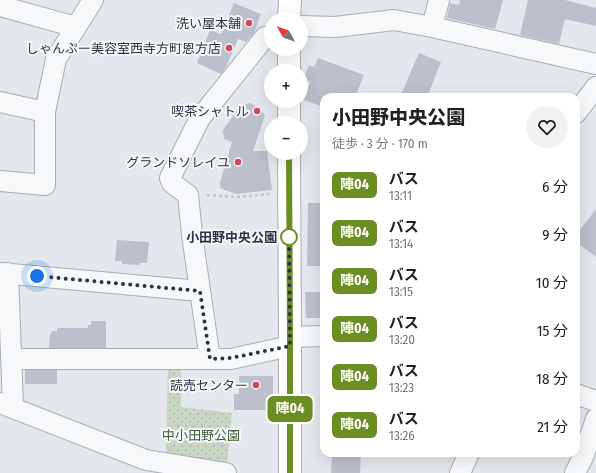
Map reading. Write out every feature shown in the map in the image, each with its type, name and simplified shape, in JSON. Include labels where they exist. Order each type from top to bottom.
[{"type":"main road","points":[[289,12],[290,0]]},
{"type":"main road","points":[[288,160],[290,473]]},
{"type":"street","points":[[0,181],[45,185],[45,112],[56,59],[93,0]]},
{"type":"street","points":[[432,27],[439,0]]},
{"type":"street","points":[[0,6],[76,27]]},
{"type":"street","points":[[308,26],[335,27],[394,20],[432,27],[596,64]]},
{"type":"street","points":[[210,359],[192,235],[188,195],[172,183],[170,178],[200,118],[264,39]]},
{"type":"street","points":[[580,108],[596,87]]},
{"type":"street","points":[[0,102],[45,112]]},
{"type":"street","points":[[200,291],[4,273],[11,359],[6,405],[146,460],[226,473]]},
{"type":"street","points":[[11,359],[231,358],[290,342],[320,337]]},
{"type":"street","points":[[580,396],[596,402]]},
{"type":"street","points":[[575,473],[584,457],[596,419]]},
{"type":"street","points":[[460,473],[467,457]]},
{"type":"path","points":[[188,195],[237,197],[272,194]]},
{"type":"green space","name":"中小田野公園","points":[[168,361],[181,363],[181,407],[232,413],[227,466],[166,454]]},
{"type":"building","points":[[460,0],[503,0],[495,29],[447,18],[450,3],[459,5]]},
{"type":"building","points":[[528,0],[565,0],[596,8],[596,26],[565,19],[559,44],[520,35]]},
{"type":"building","points":[[234,3],[261,14],[254,33],[246,42],[238,39],[226,67],[221,74],[197,63],[210,30],[221,34]]},
{"type":"building","points":[[419,53],[441,62],[429,93],[402,93]]},
{"type":"building","points":[[318,58],[364,75],[357,93],[320,93],[320,106],[308,101],[308,88],[310,82],[308,81],[309,65],[314,67]]},
{"type":"building","name":"グランドソレイユ","points":[[250,103],[259,108],[265,115],[253,151],[264,151],[264,160],[268,160],[272,190],[236,194],[220,188],[220,182],[232,142],[224,139],[223,130],[240,106]]},
{"type":"building","points":[[308,203],[320,203],[320,266],[307,266]]},
{"type":"building","points":[[596,209],[596,257],[580,245],[580,230]]},
{"type":"building","points":[[117,240],[149,242],[147,263],[140,263],[140,265],[122,264],[122,261],[115,261]]},
{"type":"building","points":[[305,292],[320,292],[320,318],[306,318]]},
{"type":"building","points":[[91,321],[106,321],[106,348],[49,348],[50,334],[52,331],[57,331],[57,328],[88,328],[88,325],[91,325]]},
{"type":"building","points":[[25,370],[57,370],[57,384],[25,384]]},
{"type":"building","name":"読売センター","points":[[239,376],[273,376],[273,410],[234,410],[234,394],[239,394]]},
{"type":"building","points":[[332,457],[361,457],[360,473],[331,473]]},
{"type":"bus line","name":"陣04","points":[[289,160],[290,473]]},
{"type":"place","name":"洗い屋本舗","points":[[249,23]]},
{"type":"place","name":"しゃんぷー美容室西寺方町恩方店","points":[[229,48]]},
{"type":"place","name":"喫茶シャトル","points":[[257,111]]},
{"type":"place","name":"グランドソレイユ","points":[[238,162]]},
{"type":"place","name":"小田野中央公園","points":[[289,237]]},
{"type":"place","name":"読売センター","points":[[256,385]]},
{"type":"route","points":[[37,276],[200,291],[210,359],[231,358],[290,346],[289,231],[289,237]]}]
